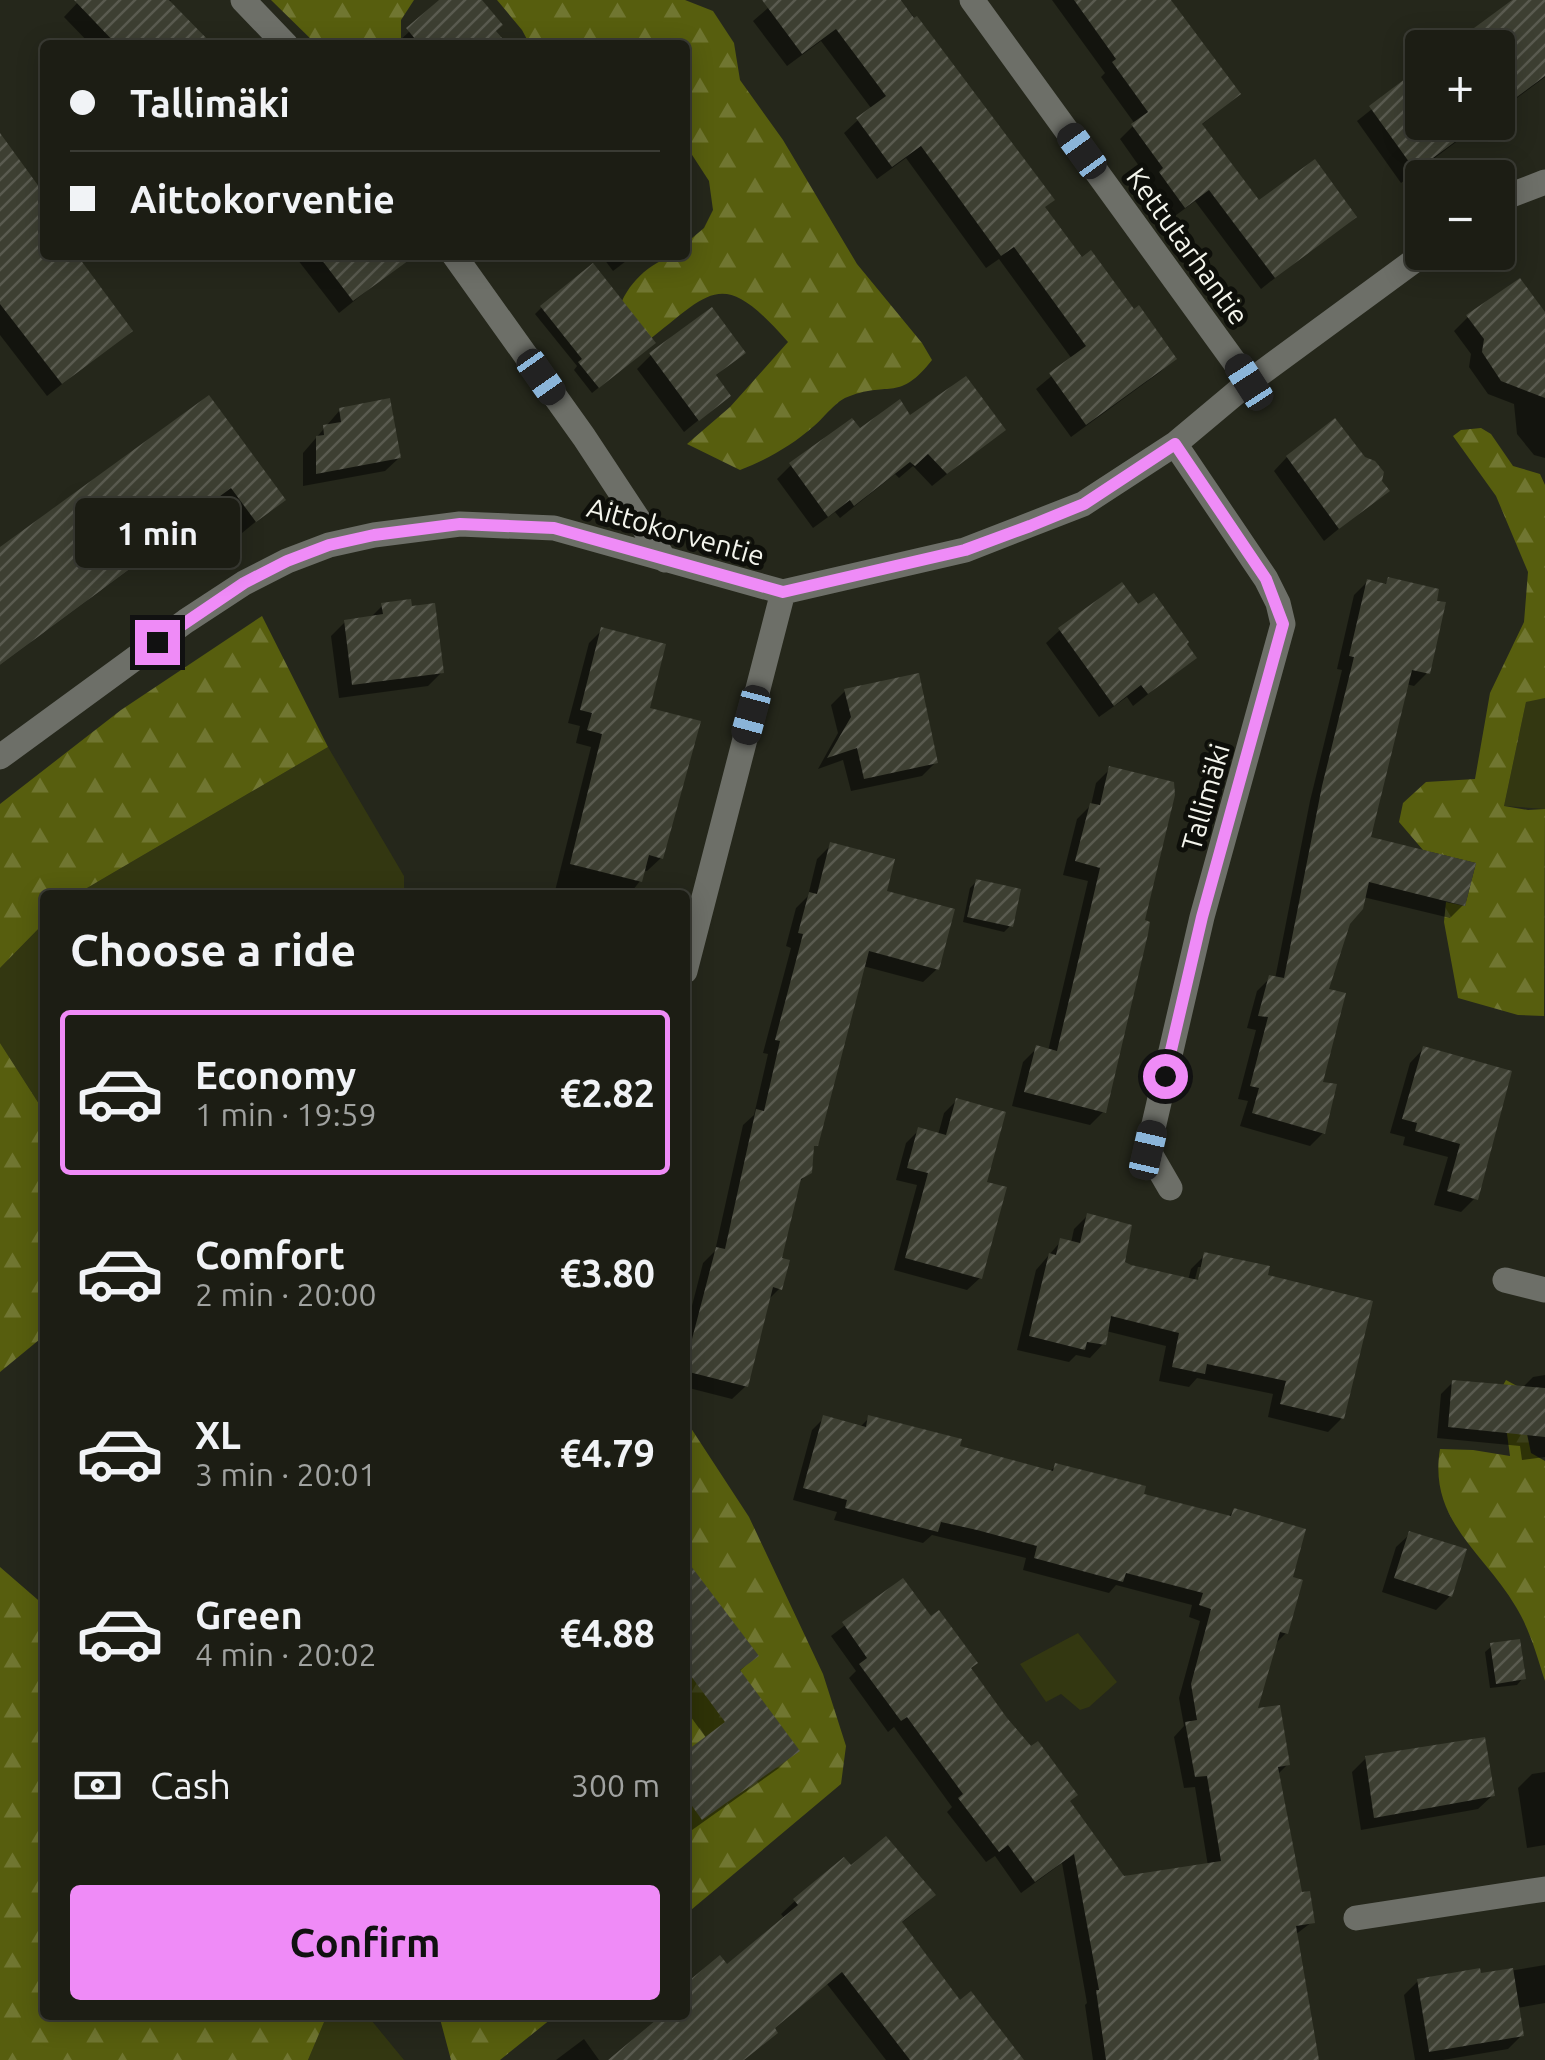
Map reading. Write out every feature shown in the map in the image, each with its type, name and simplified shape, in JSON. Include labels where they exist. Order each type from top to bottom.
[{"type":"street","points":[[243,0],[281,40]]},
{"type":"street","name":"Kettutarhantie","points":[[972,0],[1249,382]]},
{"type":"street","points":[[1515,193],[1545,182]]},
{"type":"street","points":[[458,260],[584,437],[664,560]]},
{"type":"street","name":"Aittokorventie","points":[[0,757],[244,583],[329,545],[374,535],[460,524],[554,528],[783,592],[965,550],[1084,504],[1175,444],[1249,382],[1405,267]]},
{"type":"street","name":"Tallimäki","points":[[1170,1188],[1148,1150],[1202,917],[1283,624],[1266,579],[1175,444]]},
{"type":"street","points":[[690,952],[783,592]]},
{"type":"street","points":[[1504,1280],[1545,1290]]},
{"type":"street","points":[[1356,1918],[1545,1889]]},
{"type":"green space","points":[[271,0],[414,0],[401,20],[401,40],[312,40]]},
{"type":"green space","points":[[497,0],[685,0],[713,11],[734,43],[740,80],[783,140],[857,264],[932,360],[902,386],[845,398],[788,446],[740,470],[687,444],[730,407],[788,342],[747,303],[731,295],[717,294],[686,310],[644,344],[622,301],[648,269],[664,260],[690,260],[690,240],[704,228],[713,210],[709,181],[690,152],[690,40],[527,40]]},
{"type":"green space","points":[[1481,428],[1491,434],[1513,466],[1540,474],[1545,485],[1545,698],[1526,702],[1504,806],[1545,809],[1544,1016],[1518,1015],[1458,998],[1444,922],[1446,902],[1465,906],[1476,863],[1423,850],[1399,822],[1403,803],[1426,782],[1475,779],[1490,693],[1524,622],[1528,572],[1496,496],[1453,436],[1461,430]]},
{"type":"green space","points":[[262,616],[328,747],[84,890],[40,890],[40,927],[0,968],[0,804],[121,710]]},
{"type":"green space","points":[[1545,698],[1545,809],[1504,806],[1526,702]]},
{"type":"green space","points":[[328,747],[404,876],[404,890],[84,890]]},
{"type":"green space","points":[[40,927],[40,1105],[0,1043],[0,968]]},
{"type":"green space","points":[[0,1043],[40,1105],[40,1339],[0,1372]]},
{"type":"green space","points":[[1506,1380],[1517,1386],[1531,1453],[1545,1461],[1545,1681],[1516,1607],[1450,1516],[1439,1474],[1440,1449],[1510,1456],[1501,1389]]},
{"type":"green space","points":[[690,1427],[749,1517],[823,1674],[846,1746],[841,1784],[690,1911],[690,1671],[699,1660],[690,1609]]},
{"type":"green space","points":[[0,1567],[40,1602],[40,2020],[325,2020],[308,2060],[0,2060]]},
{"type":"green space","points":[[1078,1633],[1117,1682],[1089,1707],[1080,1710],[1061,1694],[1046,1702],[1020,1664]]},
{"type":"green space","points":[[325,2020],[371,2020],[404,2060],[308,2060]]},
{"type":"green space","points":[[440,2020],[550,2020],[500,2060],[451,2060]]},
{"type":"building","points":[[74,0],[169,0],[208,40],[112,40]]},
{"type":"building","points":[[439,0],[482,0],[503,25],[496,31],[504,40],[416,40],[406,28]]},
{"type":"building","points":[[762,0],[901,0],[1055,200],[1045,207],[1082,257],[1091,250],[1134,309],[1139,305],[1177,359],[1086,425],[1049,373],[1086,346],[1014,247],[1001,256],[921,146],[892,167],[856,118],[886,96],[836,29],[802,54]]},
{"type":"building","points":[[1074,0],[1171,0],[1241,94],[1202,124],[1259,200],[1315,159],[1357,217],[1275,278],[1209,190],[1185,208],[1159,172],[1163,168],[1131,124],[1148,112]]},
{"type":"building","points":[[1512,0],[1545,0],[1545,76],[1515,98],[1515,30],[1471,30]]},
{"type":"building","points":[[1405,79],[1405,140],[1457,140],[1430,160],[1408,160],[1369,106]]},
{"type":"building","points":[[0,133],[40,188],[40,260],[81,260],[133,331],[62,384],[0,304]]},
{"type":"building","points":[[322,260],[409,260],[353,301]]},
{"type":"building","points":[[593,263],[656,343],[599,388],[578,362],[582,359],[540,306]]},
{"type":"building","points":[[1520,278],[1545,312],[1545,398],[1501,381],[1482,352],[1484,339],[1466,315]]},
{"type":"building","points":[[712,307],[746,353],[716,375],[731,396],[699,421],[649,353]]},
{"type":"building","points":[[966,376],[1006,430],[947,474],[928,454],[915,466],[910,462],[854,506],[850,500],[828,517],[789,463],[852,418],[860,428],[900,399],[910,415]]},
{"type":"building","points":[[209,395],[286,500],[256,522],[231,488],[173,531],[176,535],[0,665],[0,547]]},
{"type":"building","points":[[390,398],[401,458],[316,474],[316,436],[324,435],[323,425],[341,422],[339,408]]},
{"type":"building","points":[[1335,418],[1365,457],[1375,461],[1384,472],[1382,481],[1390,491],[1339,529],[1286,456]]},
{"type":"building","points":[[1388,577],[1439,589],[1437,601],[1446,602],[1430,674],[1412,670],[1371,837],[1476,863],[1465,906],[1369,882],[1363,909],[1350,924],[1329,989],[1346,993],[1323,1082],[1337,1084],[1325,1134],[1252,1113],[1259,1088],[1250,1086],[1268,1017],[1258,1016],[1269,975],[1284,978],[1322,786],[1354,657],[1349,656],[1367,579],[1386,584]]},
{"type":"building","points":[[1122,582],[1138,604],[1154,593],[1197,658],[1148,694],[1141,685],[1114,706],[1058,628]]},
{"type":"building","points":[[411,599],[412,606],[435,603],[444,673],[352,685],[344,620],[383,614],[381,603]]},
{"type":"building","points":[[601,627],[666,644],[650,708],[701,721],[663,859],[649,855],[642,882],[570,864],[602,734],[587,730],[592,713],[580,710]]},
{"type":"building","points":[[919,673],[938,763],[864,779],[857,748],[827,758],[851,717],[844,689]]},
{"type":"building","points":[[1109,766],[1174,782],[1175,795],[1145,920],[1150,922],[1148,934],[1106,1113],[1024,1092],[1036,1045],[1057,1051],[1100,868],[1075,861],[1090,803],[1100,805]]},
{"type":"building","points":[[830,842],[895,859],[887,891],[955,909],[939,970],[869,951],[818,1146],[814,1146],[812,1173],[801,1179],[782,1258],[790,1260],[782,1290],[773,1287],[748,1387],[690,1372],[690,1347],[716,1247],[725,1249],[756,1109],[764,1111],[780,1041],[775,1040],[803,934],[798,933],[809,892],[817,894]]},
{"type":"building","points":[[976,879],[1021,889],[1013,927],[967,917]]},
{"type":"building","points":[[1423,1046],[1512,1071],[1478,1200],[1447,1191],[1460,1144],[1415,1131],[1417,1123],[1402,1119]]},
{"type":"building","points":[[956,1098],[1006,1112],[987,1182],[1007,1187],[982,1279],[905,1258],[928,1173],[907,1168],[918,1127],[946,1135]]},
{"type":"building","points":[[1087,1213],[1132,1225],[1125,1262],[1131,1265],[1198,1280],[1204,1252],[1270,1266],[1268,1275],[1373,1301],[1344,1419],[1280,1404],[1286,1381],[1207,1364],[1205,1374],[1172,1367],[1179,1333],[1111,1316],[1106,1345],[1087,1342],[1085,1350],[1029,1336],[1049,1253],[1056,1255],[1060,1238],[1080,1243]]},
{"type":"building","points":[[1452,1380],[1545,1388],[1545,1437],[1448,1427]]},
{"type":"building","points":[[823,1415],[866,1427],[868,1415],[962,1439],[960,1446],[1053,1471],[1055,1463],[1146,1486],[1144,1494],[1231,1516],[1234,1508],[1306,1529],[1293,1577],[1303,1580],[1288,1634],[1280,1632],[1258,1708],[1280,1705],[1290,1765],[1278,1767],[1302,1892],[1310,1891],[1315,1923],[1296,1926],[1319,2060],[1106,2060],[1099,1990],[1074,1854],[1035,1882],[1008,1845],[999,1852],[958,1798],[963,1794],[907,1717],[901,1721],[859,1664],[867,1658],[842,1622],[903,1578],[931,1616],[939,1610],[978,1663],[971,1668],[1007,1718],[1031,1746],[1038,1741],[1078,1795],[1070,1801],[1124,1876],[1221,1861],[1207,1776],[1195,1777],[1185,1722],[1197,1720],[1191,1684],[1211,1609],[1199,1605],[1203,1593],[1126,1573],[1123,1582],[1034,1558],[1037,1546],[977,1530],[941,1522],[938,1532],[845,1508],[847,1500],[803,1488]]},
{"type":"building","points":[[1409,1531],[1467,1549],[1452,1597],[1394,1578]]},
{"type":"building","points":[[690,1565],[759,1656],[740,1670],[800,1751],[702,1820],[690,1803],[690,1748],[725,1722],[690,1675]]},
{"type":"building","points":[[1520,1639],[1526,1679],[1496,1684],[1490,1643]]},
{"type":"building","points":[[1485,1737],[1495,1796],[1374,1818],[1365,1756]]},
{"type":"building","points":[[886,1836],[936,1895],[902,1922],[960,2000],[971,1991],[1024,2060],[910,2060],[842,1972],[775,2028],[778,2033],[744,2060],[608,2060],[656,2020],[690,2020],[690,1980],[720,1955],[727,1964],[798,1905],[793,1899],[844,1857],[851,1865]]},
{"type":"building","points":[[1480,1968],[1481,1973],[1513,1968],[1524,2036],[1429,2052],[1417,1979]]},
{"type":"route","points":[[157,642],[244,583],[287,561],[329,545],[374,535],[460,524],[554,528],[783,592],[965,550],[1030,526],[1084,504],[1175,444],[1266,579],[1283,624],[1202,917],[1165,1076]]}]
